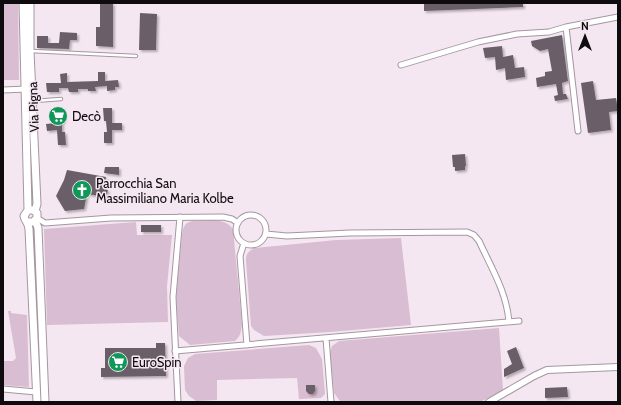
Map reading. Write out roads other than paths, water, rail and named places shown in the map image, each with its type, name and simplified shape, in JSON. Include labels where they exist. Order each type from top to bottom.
[{"type":"main road","points":[[22,3],[24,89],[33,216],[37,402]]},
{"type":"main road","name":"Via Pigna","points":[[30,3],[30,51],[37,204],[33,216],[38,228],[45,402]]},
{"type":"street","points":[[401,65],[478,42],[517,34],[549,32],[566,27],[618,17]]},
{"type":"street","points":[[566,27],[578,131]]},
{"type":"street","points":[[3,90],[32,89]]},
{"type":"street","points":[[33,216],[46,223],[111,218],[180,217],[223,217],[232,219],[238,223]]},
{"type":"street","points":[[246,216],[256,216],[265,224],[266,234],[261,241],[256,244],[249,245],[244,243],[237,234],[238,223],[246,216]]},
{"type":"street","points":[[178,402],[172,297],[180,217]]},
{"type":"street","points":[[266,234],[273,236],[287,236],[350,233],[467,232],[479,241],[504,295],[508,310],[509,322]]},
{"type":"street","points":[[244,243],[240,256],[247,345]]},
{"type":"street","points":[[175,351],[519,321]]},
{"type":"street","points":[[326,338],[331,402]]},
{"type":"street","points":[[489,402],[547,370],[618,367]]},
{"type":"street","points":[[3,389],[36,392]]},
{"type":"lane","points":[[30,51],[136,56]]},
{"type":"lane","points":[[32,101],[61,99]]},
{"type":"place","name":"Decò","points":[[58,116]]},
{"type":"place","name":"Parrocchia San Massimiliano Maria Kolbe","points":[[82,190]]},
{"type":"place","name":"EuroSpin","points":[[118,362]]}]
